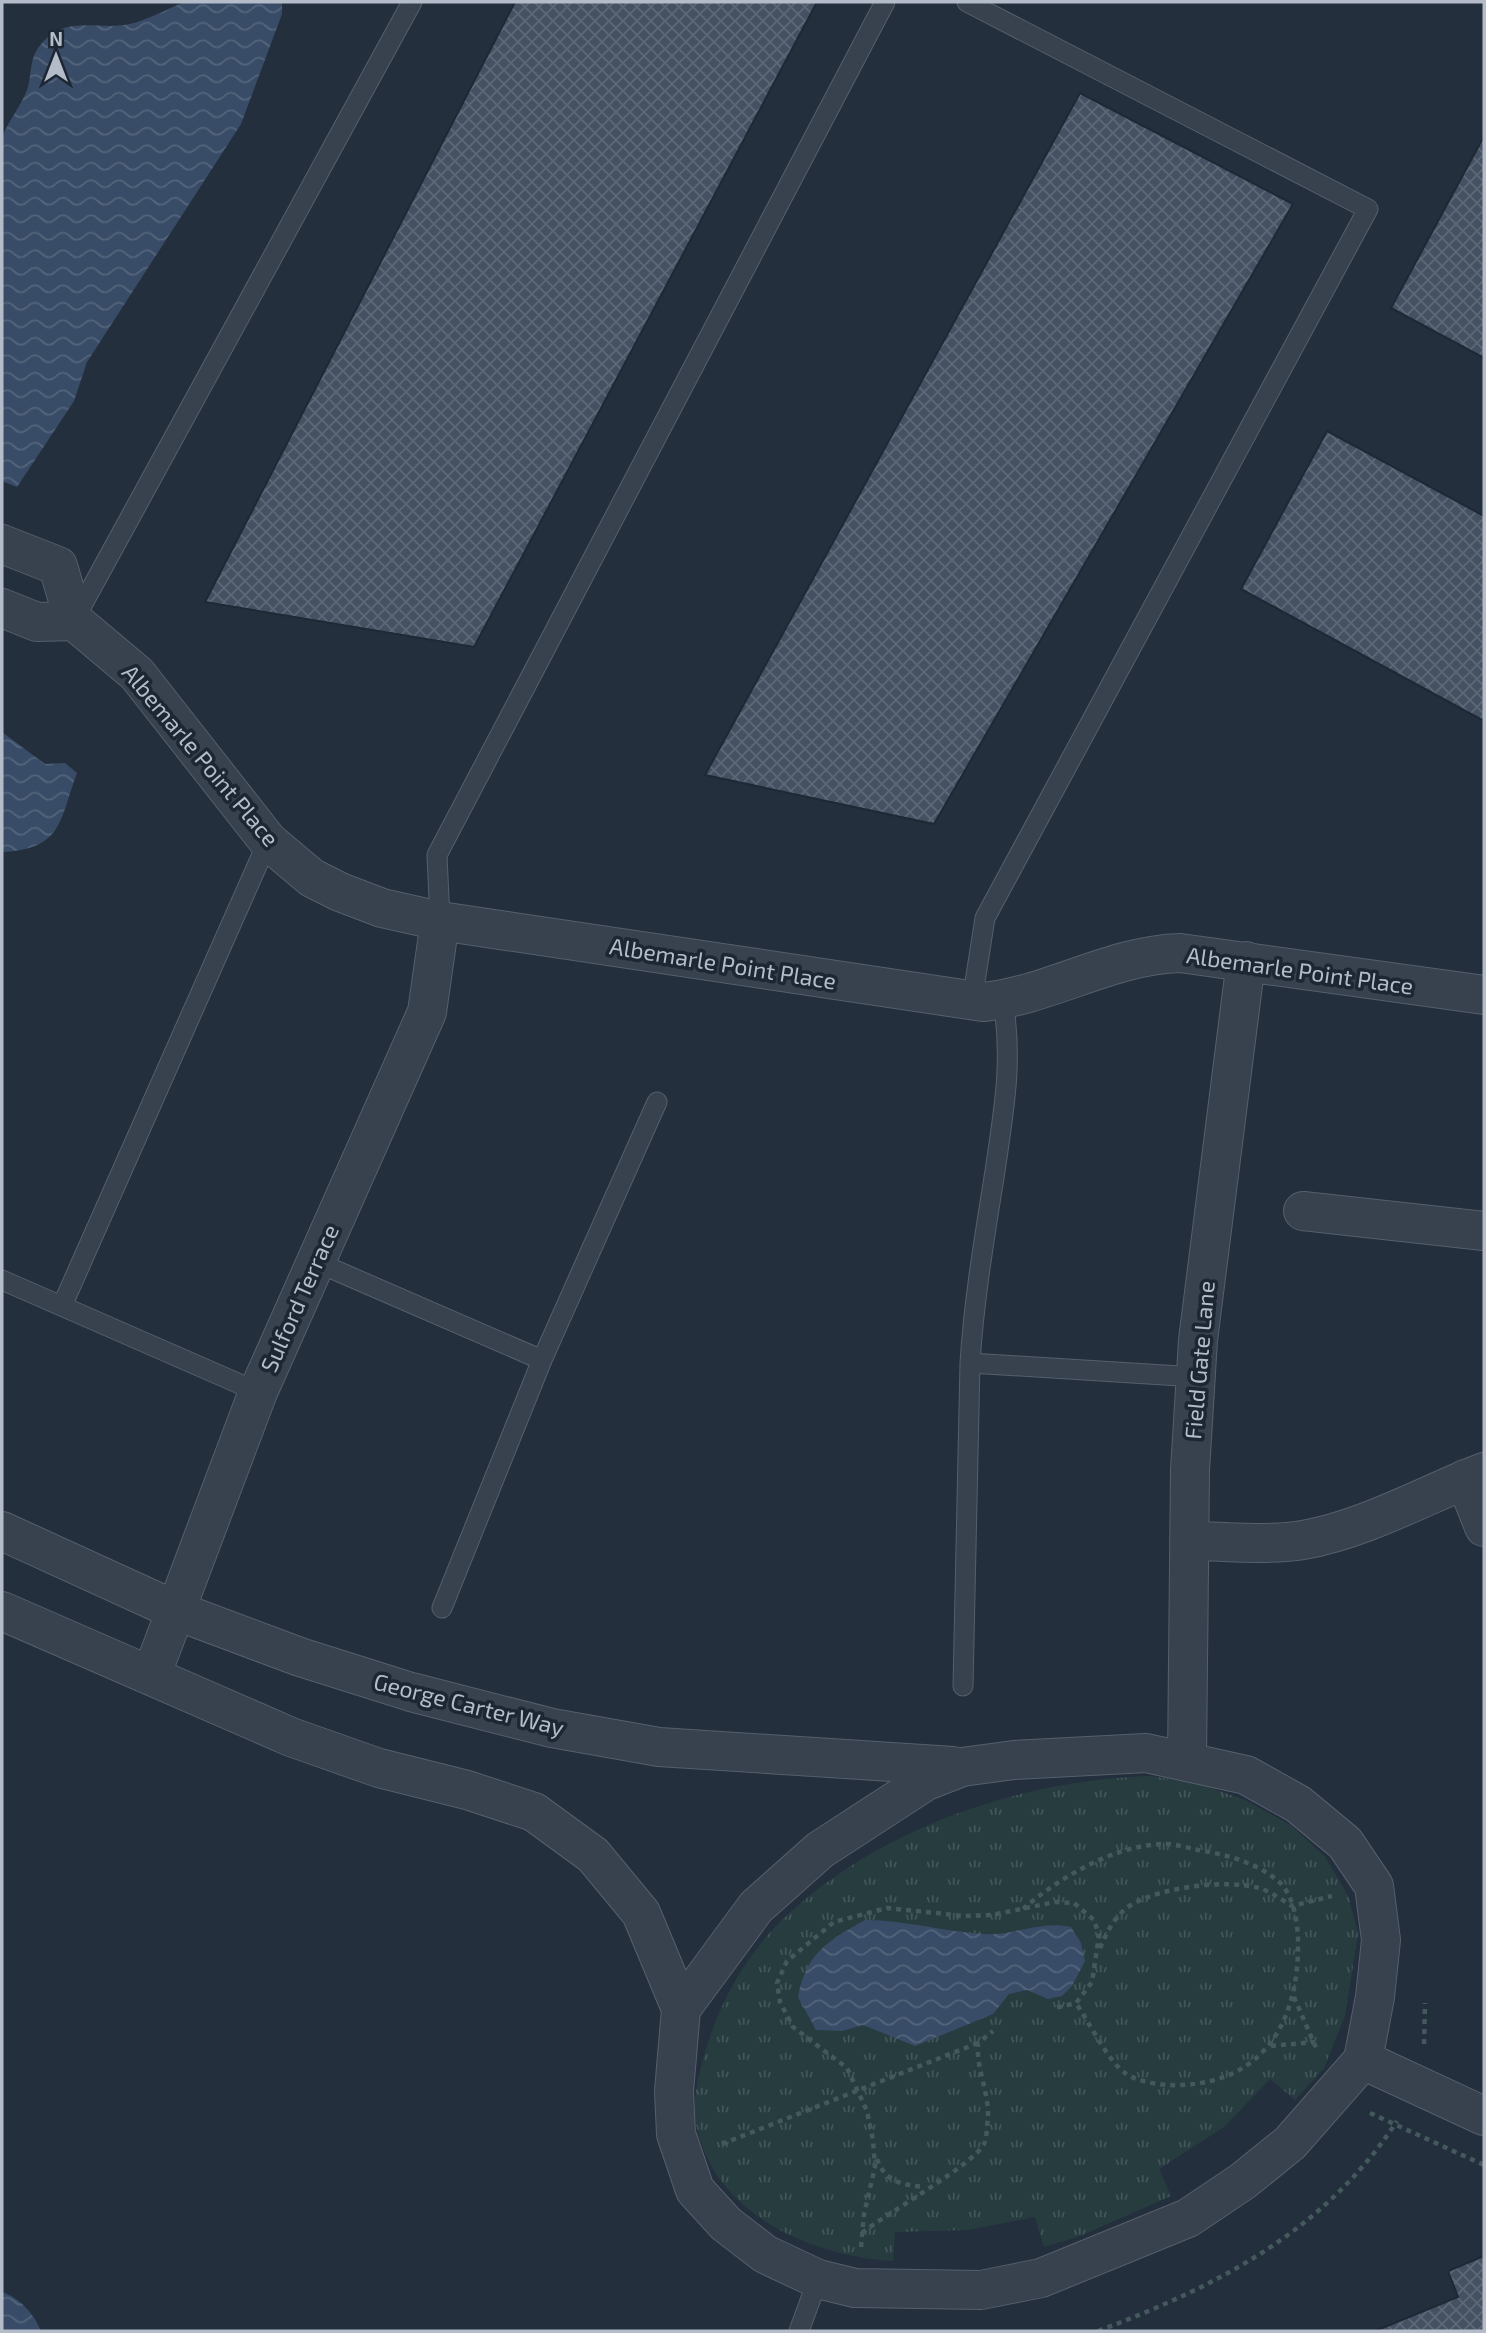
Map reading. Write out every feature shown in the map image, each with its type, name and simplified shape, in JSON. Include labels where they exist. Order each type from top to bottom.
[{"type":"street","points":[[2,544],[58,566],[74,621],[37,622],[2,608]]},
{"type":"street","name":"Albemarle Point Place","points":[[74,621],[137,674],[268,841],[312,878],[382,908],[440,921],[987,1000],[1146,955],[1180,953],[1484,995]]},
{"type":"street","name":"Sulford Terrace","points":[[151,1676],[258,1392],[427,1012],[440,921]]},
{"type":"street","name":"Field Gate Lane","points":[[1187,1761],[1189,1541],[1196,1377],[1246,961]]},
{"type":"street","points":[[1303,1211],[1484,1231]]},
{"type":"street","points":[[1189,1541],[1264,1542],[1300,1540],[1333,1533],[1475,1476],[1484,1527]]},
{"type":"street","name":"George Carter Way","points":[[2,1531],[177,1611],[300,1657],[399,1688],[552,1727],[659,1746],[962,1767]]},
{"type":"street","points":[[2,1611],[303,1742],[379,1768],[467,1790],[534,1812],[593,1855],[641,1913],[681,2009],[674,2091],[676,2134],[695,2190],[726,2224],[765,2254],[818,2279],[855,2288],[981,2290],[1041,2278],[1188,2218],[1290,2143],[1363,2060],[1484,2116]]},
{"type":"street","name":"George Carter Way","points":[[681,2009],[756,1907],[820,1850],[926,1781],[962,1767],[1014,1759],[1146,1753],[1246,1775],[1298,1804],[1345,1843],[1374,1886],[1381,1940],[1375,1997],[1363,2060]]},
{"type":"lane","points":[[74,621],[412,2]]},
{"type":"lane","points":[[440,921],[437,855],[885,2]]},
{"type":"lane","points":[[964,1686],[972,1321],[1008,1084],[1009,1041],[987,1000],[985,918],[1368,209],[967,2]]},
{"type":"lane","points":[[62,1306],[268,841]]},
{"type":"lane","points":[[442,1608],[542,1360],[657,1102]]},
{"type":"lane","points":[[314,1261],[542,1360]]},
{"type":"lane","points":[[2,1280],[258,1392]]},
{"type":"lane","points":[[970,1363],[1196,1377]]},
{"type":"lane","points":[[799,2331],[818,2279]]},
{"type":"path","points":[[1023,1909],[1044,1891],[1107,1858],[1166,1844],[1212,1852],[1256,1868],[1278,1881],[1298,1920],[1300,1965],[1294,1996],[1270,2046],[1251,2064],[1225,2077],[1195,2085],[1168,2086],[1125,2073],[1076,2004]]},
{"type":"path","points":[[1098,1952],[1110,1927],[1131,1905],[1178,1888],[1233,1884],[1261,1888],[1292,1906],[1374,1886]]},
{"type":"path","points":[[855,2288],[875,2167],[867,2111],[847,2068],[793,2027],[780,2002],[776,1983],[787,1961],[834,1922],[887,1908],[964,1916],[1055,1902],[1074,1903],[1094,1920],[1099,1935],[1098,1952],[1092,1982],[1076,2004],[1055,2008]]},
{"type":"path","points":[[1098,2331],[1170,2305],[1266,2252],[1347,2187],[1380,2147],[1406,2106],[1423,2055],[1425,2004]]},
{"type":"path","points":[[684,2159],[978,2043],[993,2031]]},
{"type":"path","points":[[1270,2046],[1314,2042]]},
{"type":"path","points":[[862,2234],[962,2166],[984,2144],[988,2115],[977,2062],[978,2043]]},
{"type":"path","points":[[874,2151],[881,2171],[898,2184],[926,2188]]},
{"type":"green space","points":[[1151,1776],[1197,1783],[1245,1800],[1292,1826],[1325,1857],[1348,1895],[1358,1934],[1345,2016],[1324,2068],[1295,2100],[1270,2079],[1224,2127],[1159,2169],[1171,2196],[1080,2236],[1044,2247],[1035,2217],[968,2230],[895,2232],[893,2261],[861,2257],[798,2239],[769,2224],[743,2205],[722,2182],[706,2155],[696,2123],[695,2101],[704,2055],[724,2002],[740,1972],[771,1931],[821,1887],[863,1858],[954,1814],[1052,1787]]},
{"type":"water","points":[[184,2],[282,2],[282,14],[241,124],[87,362],[74,401],[17,487],[2,481],[2,138],[27,90],[35,53],[49,37],[71,26],[134,23]]},
{"type":"water","points":[[2,732],[45,764],[65,763],[77,773],[61,818],[48,838],[22,850],[2,852]]},
{"type":"water","points":[[865,1920],[984,1934],[1049,1925],[1071,1927],[1081,1943],[1085,1961],[1072,1986],[1062,1996],[1048,1999],[1027,1990],[1009,1994],[993,2014],[915,2046],[863,2025],[842,2031],[816,2030],[798,1997],[807,1969],[830,1942]]},
{"type":"water","points":[[2,2292],[26,2307],[41,2331],[2,2331]]},
{"type":"building","points":[[515,2],[817,2],[474,647],[205,602]]},
{"type":"building","points":[[1080,93],[1293,204],[934,824],[705,775]]},
{"type":"building","points":[[1484,138],[1484,358],[1391,308]]},
{"type":"building","points":[[1327,431],[1484,516],[1484,721],[1241,589]]},
{"type":"building","points":[[1484,2256],[1484,2331],[1375,2331],[1458,2297],[1448,2271]]}]
